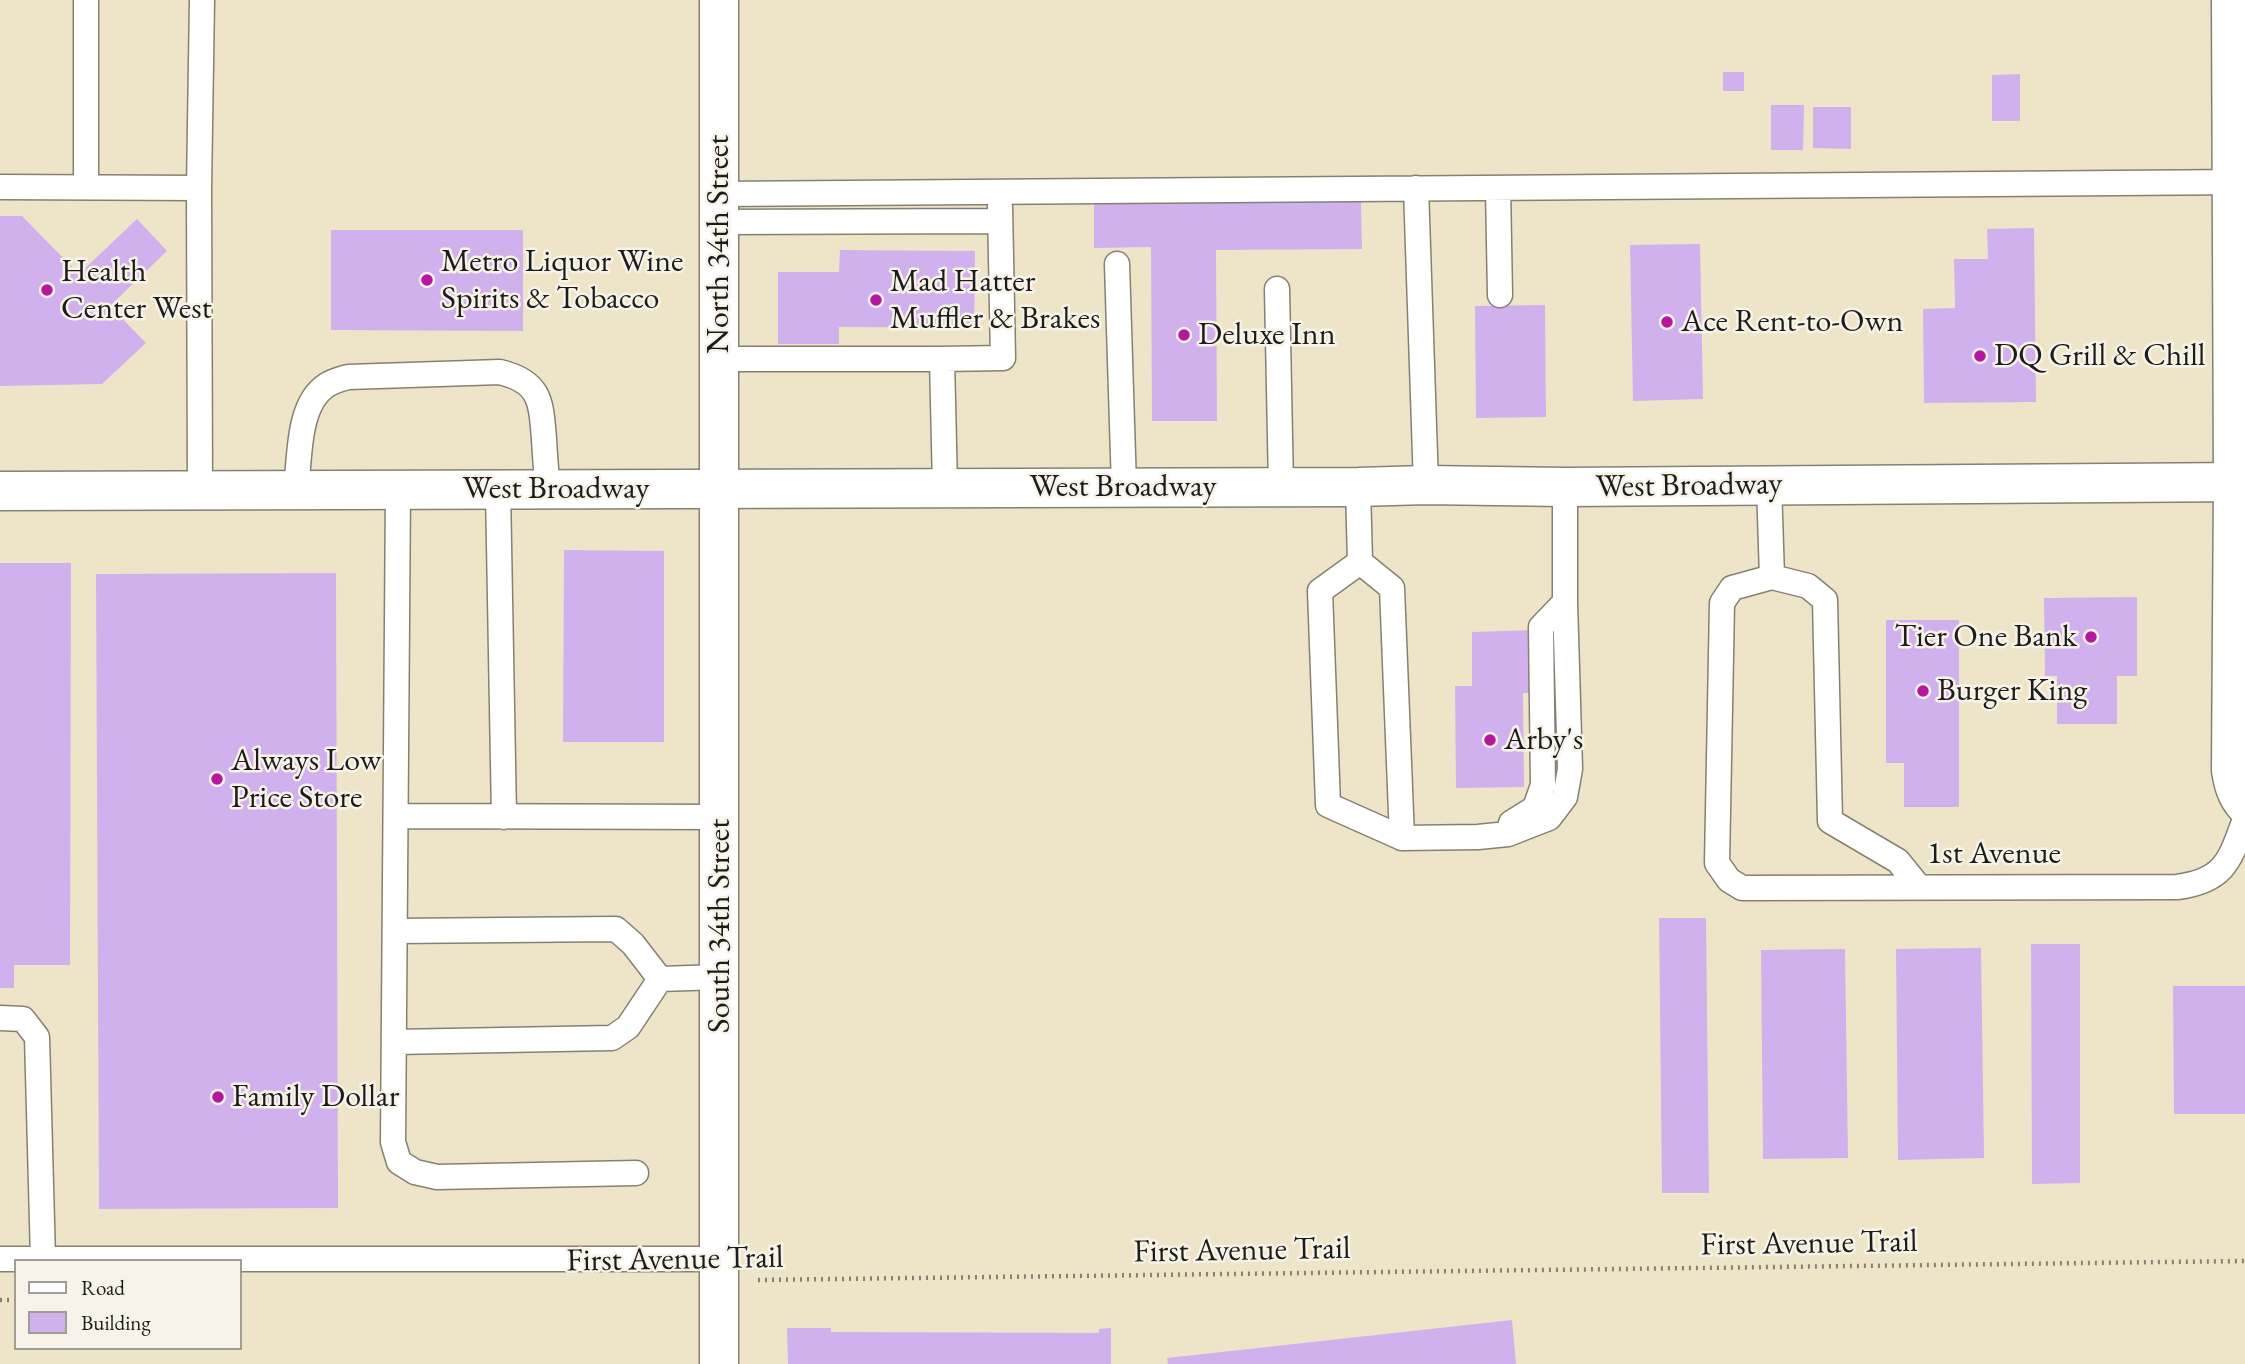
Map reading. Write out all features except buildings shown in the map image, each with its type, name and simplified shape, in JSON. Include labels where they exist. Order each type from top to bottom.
[{"type":"main road","name":"North 34th Street","points":[[719,0],[719,489]]},
{"type":"main road","points":[[2231,0],[2238,182],[2239,330],[2239,482],[2231,770],[2233,784],[2245,805]]},
{"type":"main road","name":"West Broadway","points":[[0,491],[1426,485],[1565,487],[2239,482]]},
{"type":"main road","name":"South 34th Street","points":[[719,489],[719,1364]]},
{"type":"lane","points":[[86,0],[86,187]]},
{"type":"lane","points":[[200,491],[199,188],[202,0]]},
{"type":"lane","points":[[719,208],[804,194],[2238,182]]},
{"type":"lane","points":[[0,187],[199,188]]},
{"type":"lane","points":[[1416,188],[1426,485]]},
{"type":"lane","points":[[1498,188],[1500,295]]},
{"type":"lane","points":[[719,359],[1003,358],[1000,192]]},
{"type":"lane","points":[[804,194],[804,222]]},
{"type":"lane","points":[[719,208],[804,222],[1000,221]]},
{"type":"lane","points":[[1117,264],[1124,487]]},
{"type":"lane","points":[[1277,289],[1281,487]]},
{"type":"lane","points":[[942,359],[945,487]]},
{"type":"lane","points":[[296,490],[304,416],[315,396],[327,385],[348,377],[500,372],[515,376],[531,388],[541,405],[548,489]]},
{"type":"lane","points":[[1769,485],[1772,577],[1808,586],[1825,600],[1830,821],[1898,860],[1919,887]]},
{"type":"lane","points":[[1358,487],[1360,562],[1392,588],[1402,838]]},
{"type":"lane","points":[[1360,562],[1320,591],[1328,805],[1402,838],[1508,834],[1549,818],[1565,797],[1570,769],[1565,487]]},
{"type":"lane","points":[[498,489],[504,817]]},
{"type":"lane","points":[[398,490],[393,1142],[399,1162],[415,1172],[437,1177],[636,1173]]},
{"type":"lane","name":"1st Avenue","points":[[1772,577],[1732,588],[1723,603],[1717,863],[1729,880],[1742,888],[2194,885],[2209,879],[2231,857],[2245,819]]},
{"type":"lane","points":[[396,816],[719,817]]},
{"type":"lane","points":[[395,931],[616,929],[633,944],[660,979]]},
{"type":"lane","points":[[660,979],[720,977]]},
{"type":"lane","points":[[394,1042],[612,1038],[628,1027],[660,979]]},
{"type":"lane","points":[[0,1018],[23,1018],[37,1037],[43,1259],[0,1259]]},
{"type":"lane","points":[[242,1262],[719,1270]]},
{"type":"path","name":"First Avenue Trail","points":[[719,1270],[2245,1261]]},
{"type":"place","name":"Metro Liquor Wine Spirits & Tobacco","points":[[427,280]]},
{"type":"place","name":"Health Center West","points":[[47,290]]},
{"type":"place","name":"Mad Hatter Muffler & Brakes","points":[[876,300]]},
{"type":"place","name":"Ace Rent-to-Own","points":[[1667,322]]},
{"type":"place","name":"Deluxe Inn","points":[[1184,335]]},
{"type":"place","name":"DQ Grill & Chill","points":[[1980,356]]},
{"type":"place","name":"Tier One Bank","points":[[2091,637]]},
{"type":"place","name":"Burger King","points":[[1923,691]]},
{"type":"place","name":"Arby's","points":[[1490,740]]},
{"type":"place","name":"Always Low Price Store","points":[[217,779]]},
{"type":"place","name":"Family Dollar","points":[[218,1097]]}]
